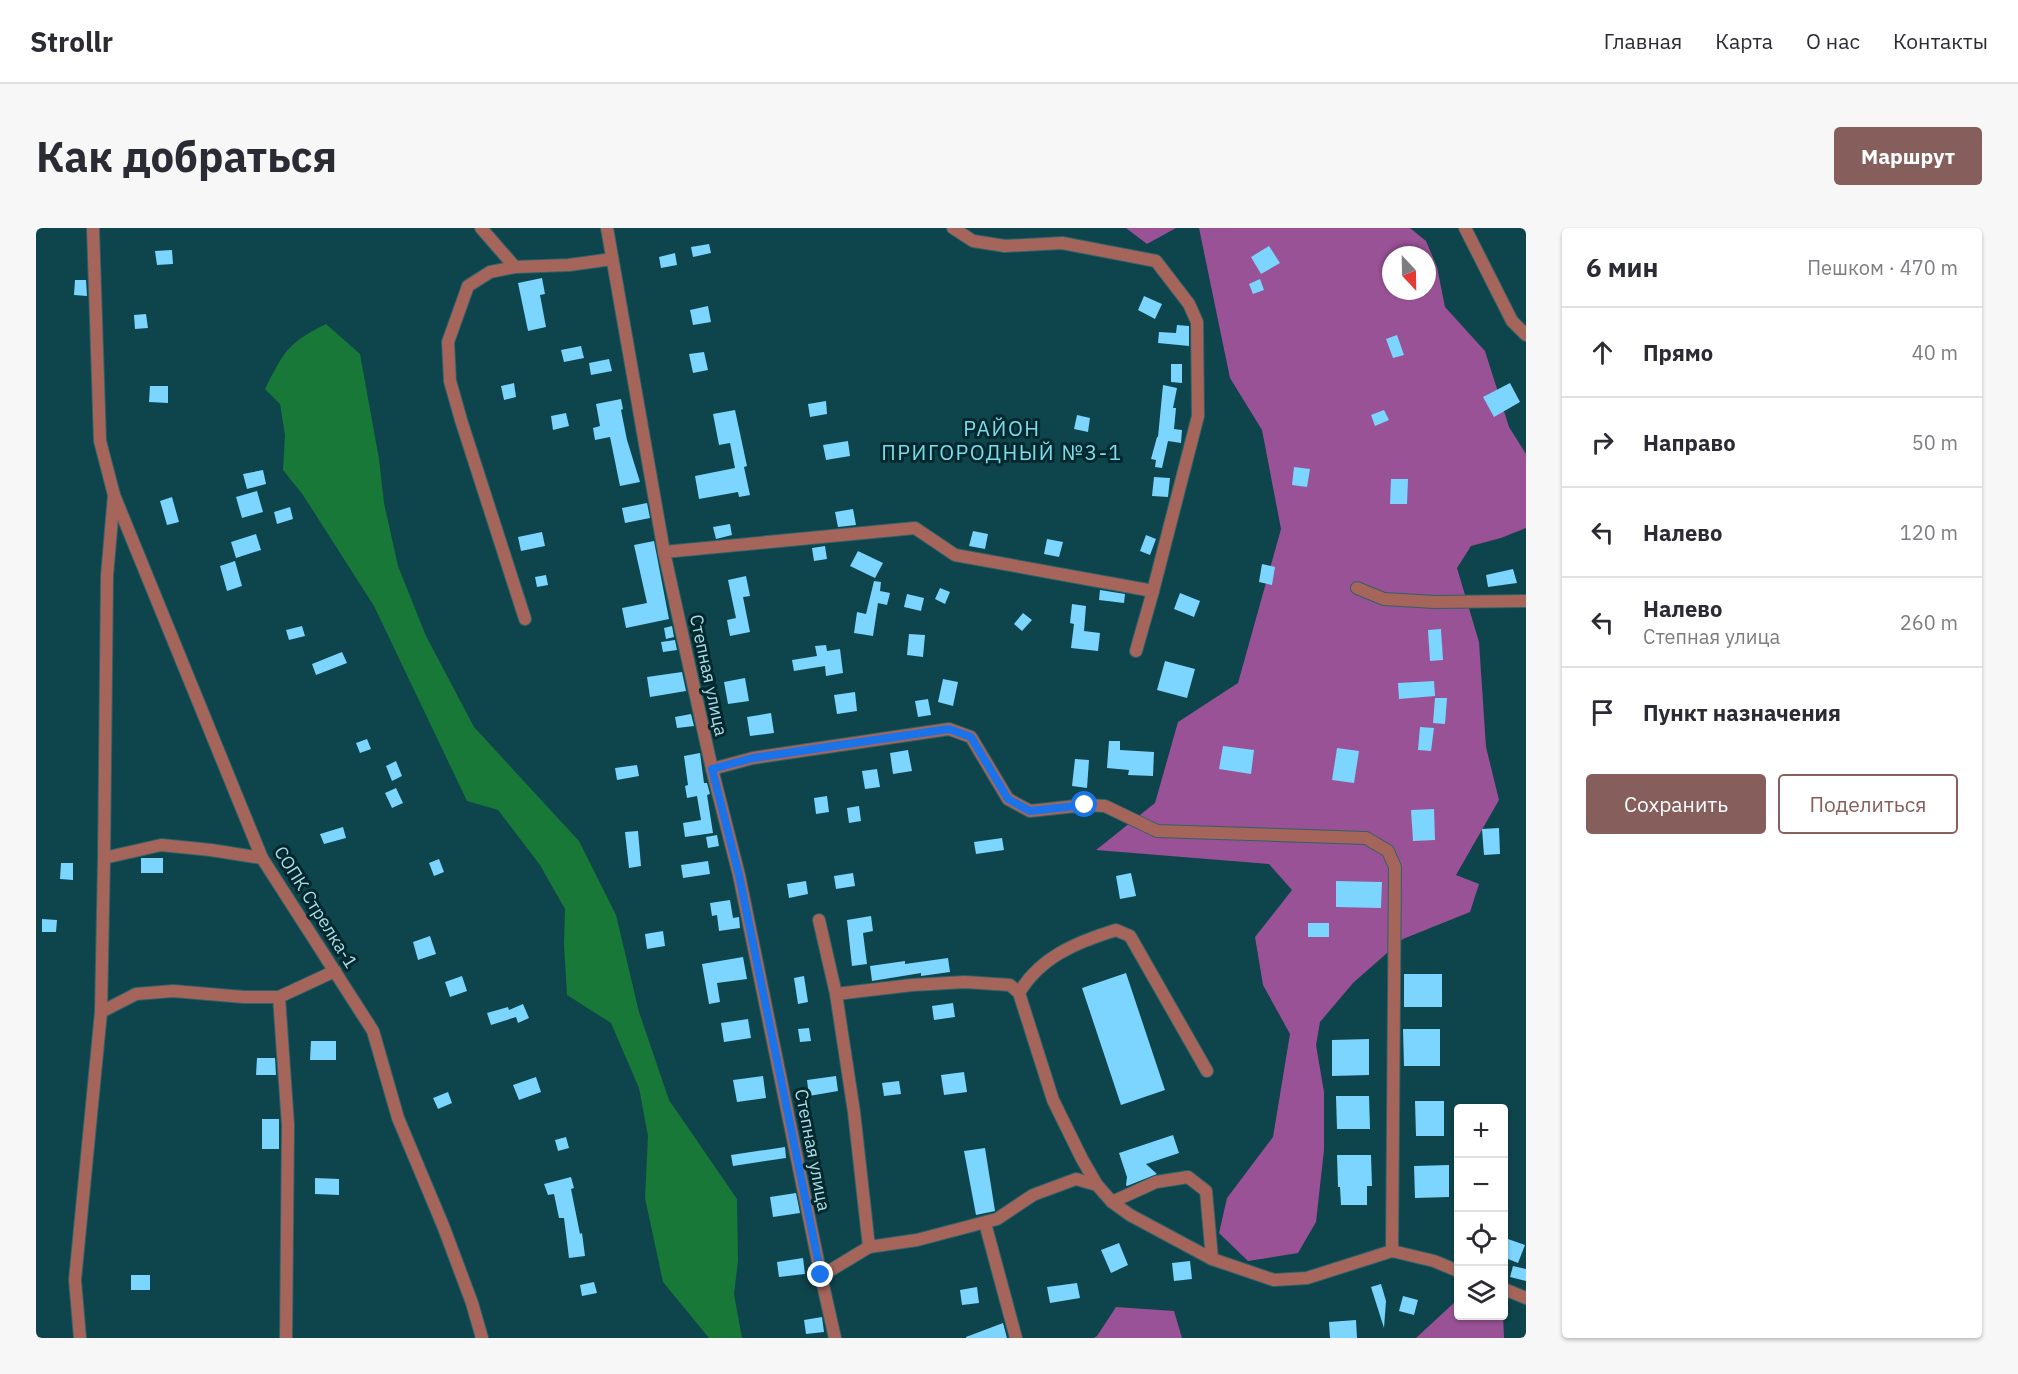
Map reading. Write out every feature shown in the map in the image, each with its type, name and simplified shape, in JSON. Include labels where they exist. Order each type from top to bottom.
[{"type":"street","points":[[80,1338],[75,1280],[101,1012],[107,576],[114,495],[100,441],[93,228]]},
{"type":"street","points":[[481,228],[515,267]]},
{"type":"street","name":"Степная улица","points":[[607,228],[664,552],[712,769],[739,875],[835,1338]]},
{"type":"street","points":[[953,228],[973,241],[1005,246],[1062,243],[1156,261],[1189,304],[1197,322],[1198,416],[1136,651]]},
{"type":"street","points":[[1465,228],[1512,321],[1526,335]]},
{"type":"street","points":[[525,619],[458,410],[450,381],[448,342],[468,286],[490,272],[515,267],[569,265],[612,259]]},
{"type":"street","name":"СОПК Стрелка-1","points":[[114,495],[262,858],[373,1031],[398,1118],[444,1228],[472,1303],[482,1338]]},
{"type":"street","points":[[664,552],[915,528],[955,555],[1153,591]]},
{"type":"street","points":[[1356,588],[1384,599],[1435,602],[1526,602]]},
{"type":"street","points":[[712,769],[753,758],[949,729],[971,737],[1008,799],[1030,811],[1085,805],[1105,806],[1157,831],[1366,838],[1388,851],[1395,867],[1392,1251]]},
{"type":"street","points":[[104,858],[161,845],[262,858]]},
{"type":"street","points":[[819,920],[836,994],[854,1112],[869,1247]]},
{"type":"street","points":[[1019,993],[1027,979],[1043,963],[1070,947],[1116,930],[1130,936],[1207,1071]]},
{"type":"street","points":[[101,1012],[136,994],[173,991],[244,997],[279,997],[335,971]]},
{"type":"street","points":[[836,994],[912,985],[965,982],[1010,985],[1019,993],[1053,1100],[1097,1185],[1112,1202],[1130,1215],[1212,1259],[1274,1280],[1307,1278],[1392,1251],[1434,1261],[1454,1269]]},
{"type":"street","points":[[279,997],[288,1125],[286,1338]]},
{"type":"street","points":[[1112,1202],[1156,1182],[1188,1177],[1206,1191],[1212,1259]]},
{"type":"street","points":[[821,1275],[869,1247],[918,1240],[998,1219],[1033,1195],[1076,1179],[1097,1185]]},
{"type":"street","points":[[985,1223],[1016,1338]]},
{"type":"street","points":[[1508,1291],[1526,1298]]},
{"type":"shaded area","points":[[1126,228],[1176,228],[1147,244]]},
{"type":"shaded area","points":[[1199,228],[1410,228],[1426,241],[1428,246],[1382,246],[1382,300],[1436,300],[1436,265],[1445,307],[1485,351],[1509,427],[1526,454],[1526,528],[1471,546],[1457,568],[1479,642],[1486,747],[1499,800],[1456,875],[1479,884],[1470,912],[1403,939],[1353,983],[1320,1022],[1316,1045],[1324,1092],[1324,1150],[1316,1222],[1298,1253],[1248,1261],[1219,1233],[1227,1198],[1273,1137],[1290,1034],[1263,985],[1255,937],[1292,890],[1269,864],[1096,850],[1155,803],[1178,722],[1238,683],[1281,529],[1262,430],[1230,378]]},
{"type":"shaded area","points":[[326,324],[360,354],[379,459],[384,503],[398,566],[426,636],[474,727],[579,841],[616,915],[639,1012],[669,1100],[737,1199],[738,1261],[734,1294],[742,1338],[709,1338],[663,1282],[645,1198],[648,1136],[639,1088],[611,1023],[567,995],[564,944],[565,909],[540,865],[498,810],[467,801],[374,606],[303,495],[283,470],[285,435],[280,404],[265,389],[288,350],[303,337]]},
{"type":"shaded area","points":[[1454,1303],[1454,1320],[1503,1320],[1504,1338],[1416,1338]]},
{"type":"shaded area","points":[[1116,1307],[1174,1311],[1182,1338],[1094,1338]]},
{"type":"building","points":[[709,244],[711,253],[693,257],[691,247]]},
{"type":"building","points":[[1269,246],[1280,263],[1261,274],[1251,257]]},
{"type":"building","points":[[172,250],[173,264],[157,265],[155,251]]},
{"type":"building","points":[[675,253],[677,265],[661,268],[659,257]]},
{"type":"building","points":[[542,278],[545,294],[540,295],[546,327],[528,331],[518,283]]},
{"type":"building","points":[[1260,279],[1264,290],[1253,294],[1249,284]]},
{"type":"building","points":[[75,280],[86,280],[87,296],[74,295]]},
{"type":"building","points":[[1144,296],[1162,304],[1155,319],[1138,310]]},
{"type":"building","points":[[708,306],[711,322],[693,325],[690,310]]},
{"type":"building","points":[[146,314],[148,328],[135,329],[134,315]]},
{"type":"building","points":[[1177,325],[1189,326],[1189,346],[1158,343],[1159,332],[1176,333]]},
{"type":"building","points":[[1397,335],[1404,355],[1393,358],[1386,339]]},
{"type":"building","points":[[581,346],[584,358],[564,362],[561,350]]},
{"type":"building","points":[[704,352],[708,370],[693,373],[689,354]]},
{"type":"building","points":[[609,359],[612,371],[591,375],[589,363]]},
{"type":"building","points":[[1171,364],[1182,364],[1182,383],[1171,382]]},
{"type":"building","points":[[514,383],[516,397],[504,400],[501,386]]},
{"type":"building","points":[[1510,383],[1520,402],[1494,417],[1483,397]]},
{"type":"building","points":[[1163,385],[1177,388],[1173,408],[1176,408],[1174,429],[1182,430],[1181,443],[1168,441],[1162,468],[1155,467],[1156,460],[1151,459],[1158,437]]},
{"type":"building","points":[[150,386],[168,386],[168,403],[149,402]]},
{"type":"building","points":[[621,399],[627,440],[640,482],[620,486],[610,437],[595,440],[593,428],[600,426],[596,404]]},
{"type":"building","points":[[826,401],[827,414],[810,417],[808,404]]},
{"type":"building","points":[[735,410],[747,466],[744,467],[750,495],[739,497],[738,492],[699,499],[695,476],[735,468],[730,443],[719,445],[713,414]]},
{"type":"building","points":[[1384,410],[1389,420],[1375,426],[1371,415]]},
{"type":"building","points":[[566,413],[569,426],[553,430],[551,416]]},
{"type":"building","points":[[1077,415],[1090,418],[1088,432],[1074,429]]},
{"type":"building","points":[[848,441],[850,456],[826,460],[823,445]]},
{"type":"building","points":[[1294,467],[1310,469],[1307,487],[1292,485]]},
{"type":"building","points":[[263,470],[266,484],[247,489],[243,474]]},
{"type":"building","points":[[1154,477],[1170,478],[1168,497],[1152,496]]},
{"type":"building","points":[[1391,479],[1408,479],[1407,504],[1390,504]]},
{"type":"building","points":[[257,491],[263,512],[242,518],[236,497]]},
{"type":"building","points":[[172,497],[179,522],[167,525],[160,501]]},
{"type":"building","points":[[647,503],[650,518],[625,523],[622,508]]},
{"type":"building","points":[[290,507],[293,519],[277,524],[274,512]]},
{"type":"building","points":[[853,509],[856,525],[838,527],[835,512]]},
{"type":"building","points":[[730,524],[732,535],[716,539],[713,527]]},
{"type":"building","points":[[973,531],[988,534],[985,549],[969,546]]},
{"type":"building","points":[[542,532],[545,546],[521,551],[518,537]]},
{"type":"building","points":[[256,534],[261,550],[236,558],[231,542]]},
{"type":"building","points":[[1146,535],[1156,539],[1150,555],[1140,551]]},
{"type":"building","points":[[1047,539],[1063,542],[1059,557],[1044,554]]},
{"type":"building","points":[[654,541],[669,619],[626,628],[622,608],[647,603],[634,545]]},
{"type":"building","points":[[825,546],[827,559],[814,561],[812,548]]},
{"type":"building","points":[[858,551],[883,563],[875,578],[850,566]]},
{"type":"building","points":[[235,561],[242,586],[227,591],[220,566]]},
{"type":"building","points":[[1262,564],[1275,567],[1272,585],[1259,582]]},
{"type":"building","points":[[1513,569],[1517,583],[1488,587],[1486,575]]},
{"type":"building","points":[[546,575],[548,585],[537,587],[535,577]]},
{"type":"building","points":[[746,576],[750,596],[743,597],[750,632],[730,636],[727,620],[736,618],[728,580]]},
{"type":"building","points":[[874,581],[881,582],[880,591],[890,593],[887,605],[878,603],[873,636],[854,633],[857,612],[866,614]]},
{"type":"building","points":[[940,588],[950,592],[945,604],[935,599]]},
{"type":"building","points":[[1100,590],[1125,594],[1124,603],[1099,600]]},
{"type":"building","points":[[1180,593],[1200,601],[1194,617],[1174,609]]},
{"type":"building","points":[[907,594],[924,598],[921,611],[904,607]]},
{"type":"building","points":[[1072,604],[1086,606],[1084,631],[1100,633],[1098,651],[1071,648],[1074,624],[1070,623]]},
{"type":"building","points":[[1023,613],[1032,620],[1022,631],[1014,624]]},
{"type":"building","points":[[302,626],[305,636],[289,640],[286,630]]},
{"type":"building","points":[[672,626],[674,637],[666,639],[664,628]]},
{"type":"building","points":[[1441,629],[1443,660],[1430,661],[1428,630]]},
{"type":"building","points":[[909,634],[925,635],[923,657],[907,655]]},
{"type":"building","points":[[675,640],[677,650],[663,652],[661,642]]},
{"type":"building","points":[[826,645],[827,651],[840,649],[843,673],[826,676],[825,666],[794,671],[792,660],[817,656],[815,646]]},
{"type":"building","points":[[342,652],[347,663],[316,675],[312,664]]},
{"type":"building","points":[[1165,661],[1195,669],[1187,698],[1157,690]]},
{"type":"building","points":[[682,672],[686,691],[650,697],[647,677]]},
{"type":"building","points":[[745,678],[749,701],[728,704],[724,682]]},
{"type":"building","points":[[943,679],[958,682],[953,706],[938,702]]},
{"type":"building","points":[[1434,681],[1435,696],[1399,699],[1398,683]]},
{"type":"building","points":[[855,692],[857,711],[837,714],[834,695]]},
{"type":"building","points":[[1435,698],[1447,698],[1445,724],[1433,723]]},
{"type":"building","points":[[928,699],[931,715],[918,717],[915,701]]},
{"type":"building","points":[[771,713],[774,733],[750,736],[747,717]]},
{"type":"building","points":[[691,714],[694,726],[677,728],[675,717]]},
{"type":"building","points":[[1420,727],[1434,728],[1431,751],[1418,750]]},
{"type":"building","points":[[367,739],[371,749],[360,753],[356,743]]},
{"type":"building","points":[[1109,741],[1120,741],[1120,750],[1154,752],[1153,776],[1128,775],[1129,770],[1107,768]]},
{"type":"building","points":[[1223,746],[1254,750],[1251,774],[1219,769]]},
{"type":"building","points":[[1337,748],[1359,751],[1354,783],[1332,780]]},
{"type":"building","points":[[908,750],[912,771],[893,774],[890,753]]},
{"type":"building","points":[[700,753],[704,783],[707,783],[710,794],[707,795],[713,833],[685,837],[683,823],[701,820],[697,796],[687,798],[685,786],[688,785],[684,756]]},
{"type":"building","points":[[1075,759],[1089,760],[1087,788],[1072,786]]},
{"type":"building","points":[[396,761],[402,776],[392,781],[386,766]]},
{"type":"building","points":[[637,765],[639,776],[617,780],[615,768]]},
{"type":"building","points":[[877,769],[880,787],[865,789],[862,771]]},
{"type":"building","points":[[396,788],[403,803],[392,808],[385,793]]},
{"type":"building","points":[[827,796],[829,812],[816,814],[814,798]]},
{"type":"building","points":[[859,806],[861,821],[849,823],[847,808]]},
{"type":"building","points":[[1434,809],[1435,840],[1413,841],[1411,810]]},
{"type":"building","points":[[343,827],[346,838],[324,844],[320,834]]},
{"type":"building","points":[[1499,828],[1500,854],[1484,855],[1482,829]]},
{"type":"building","points":[[638,831],[641,866],[629,868],[625,832]]},
{"type":"building","points":[[717,835],[719,846],[708,848],[706,837]]},
{"type":"building","points":[[1002,838],[1004,850],[976,854],[974,842]]},
{"type":"building","points":[[141,858],[163,858],[163,873],[141,873]]},
{"type":"building","points":[[439,859],[444,872],[434,876],[429,863]]},
{"type":"building","points":[[708,861],[710,874],[683,878],[681,865]]},
{"type":"building","points":[[61,863],[73,863],[73,880],[60,879]]},
{"type":"building","points":[[853,873],[855,886],[836,889],[834,876]]},
{"type":"building","points":[[1131,873],[1136,896],[1120,899],[1116,876]]},
{"type":"building","points":[[806,881],[808,894],[789,898],[787,884]]},
{"type":"building","points":[[1336,881],[1382,882],[1381,908],[1336,907]]},
{"type":"building","points":[[730,900],[733,918],[739,917],[740,928],[719,931],[717,915],[712,916],[710,903]]},
{"type":"building","points":[[871,916],[873,931],[863,933],[867,964],[852,966],[847,920]]},
{"type":"building","points":[[42,919],[57,920],[56,932],[42,932]]},
{"type":"building","points":[[1308,923],[1329,923],[1329,937],[1308,937]]},
{"type":"building","points":[[663,931],[665,946],[647,949],[645,934]]},
{"type":"building","points":[[430,936],[436,954],[418,960],[413,942]]},
{"type":"building","points":[[743,957],[747,979],[717,983],[720,1002],[709,1004],[702,964]]},
{"type":"building","points":[[948,958],[950,972],[921,976],[921,973],[872,981],[870,966]]},
{"type":"building","points":[[1126,973],[1165,1090],[1121,1105],[1082,988]]},
{"type":"building","points":[[1404,974],[1442,974],[1442,1007],[1404,1007]]},
{"type":"building","points":[[462,976],[467,991],[450,997],[445,982]]},
{"type":"building","points":[[804,976],[808,1002],[798,1004],[794,978]]},
{"type":"building","points":[[953,1003],[955,1017],[934,1020],[932,1006]]},
{"type":"building","points":[[523,1004],[529,1018],[518,1023],[516,1017],[491,1025],[487,1013],[508,1007],[509,1010]]},
{"type":"building","points":[[748,1019],[751,1038],[724,1042],[721,1023]]},
{"type":"building","points":[[809,1028],[811,1041],[800,1042],[798,1029]]},
{"type":"building","points":[[1403,1029],[1440,1029],[1440,1066],[1404,1066]]},
{"type":"building","points":[[1369,1039],[1369,1075],[1332,1076],[1332,1040]]},
{"type":"building","points":[[311,1041],[336,1041],[336,1060],[310,1060]]},
{"type":"building","points":[[257,1058],[275,1058],[276,1075],[256,1075]]},
{"type":"building","points":[[964,1072],[967,1092],[944,1095],[941,1075]]},
{"type":"building","points":[[763,1076],[766,1098],[737,1102],[733,1080]]},
{"type":"building","points":[[836,1076],[838,1091],[809,1096],[807,1080]]},
{"type":"building","points":[[536,1077],[541,1092],[519,1100],[513,1085]]},
{"type":"building","points":[[899,1081],[901,1094],[884,1096],[882,1083]]},
{"type":"building","points":[[448,1092],[452,1103],[438,1109],[433,1098]]},
{"type":"building","points":[[1336,1096],[1369,1096],[1370,1129],[1337,1129]]},
{"type":"building","points":[[1415,1101],[1444,1101],[1444,1136],[1416,1136]]},
{"type":"building","points":[[262,1119],[279,1119],[279,1149],[262,1149]]},
{"type":"building","points":[[1173,1135],[1179,1153],[1146,1164],[1157,1174],[1127,1186],[1127,1177],[1119,1153]]},
{"type":"building","points":[[566,1137],[569,1148],[558,1151],[555,1140]]},
{"type":"building","points":[[785,1147],[786,1158],[733,1166],[731,1155]]},
{"type":"building","points":[[985,1148],[995,1211],[976,1215],[964,1151]]},
{"type":"building","points":[[1337,1155],[1371,1155],[1372,1186],[1367,1186],[1367,1205],[1341,1205]]},
{"type":"building","points":[[1449,1165],[1449,1197],[1415,1198],[1414,1166]]},
{"type":"building","points":[[571,1177],[574,1188],[571,1189],[585,1256],[569,1258],[564,1218],[559,1218],[554,1194],[548,1195],[544,1184]]},
{"type":"building","points":[[315,1178],[339,1179],[339,1195],[315,1194]]},
{"type":"building","points":[[796,1193],[800,1213],[773,1217],[770,1197]]},
{"type":"building","points":[[1508,1239],[1525,1245],[1518,1263],[1508,1259]]},
{"type":"building","points":[[1119,1243],[1128,1265],[1111,1273],[1101,1250]]},
{"type":"building","points":[[803,1258],[805,1274],[779,1277],[777,1262]]},
{"type":"building","points":[[1190,1261],[1192,1279],[1174,1281],[1172,1263]]},
{"type":"building","points":[[1513,1266],[1526,1269],[1526,1281],[1510,1277]]},
{"type":"building","points":[[131,1275],[150,1275],[150,1290],[131,1290]]},
{"type":"building","points":[[594,1282],[597,1293],[582,1296],[580,1285]]},
{"type":"building","points":[[1077,1283],[1080,1298],[1050,1303],[1047,1287]]},
{"type":"building","points":[[1381,1284],[1386,1301],[1384,1328],[1371,1287]]},
{"type":"building","points":[[977,1287],[979,1303],[962,1305],[960,1290]]},
{"type":"building","points":[[1403,1296],[1418,1300],[1414,1315],[1399,1311]]},
{"type":"building","points":[[822,1317],[824,1332],[806,1334],[804,1320]]},
{"type":"building","points":[[1356,1320],[1357,1338],[1330,1338],[1329,1322]]},
{"type":"building","points":[[1003,1323],[1007,1338],[966,1338],[966,1337]]},
{"type":"district","name":"РАЙОН ПРИГОРОДНЫЙ №3-1","points":[[1002,440]]},
{"type":"route","points":[[821,1275],[739,875],[712,769],[753,758],[949,729],[971,737],[1008,799],[1030,811],[1085,805]]}]
